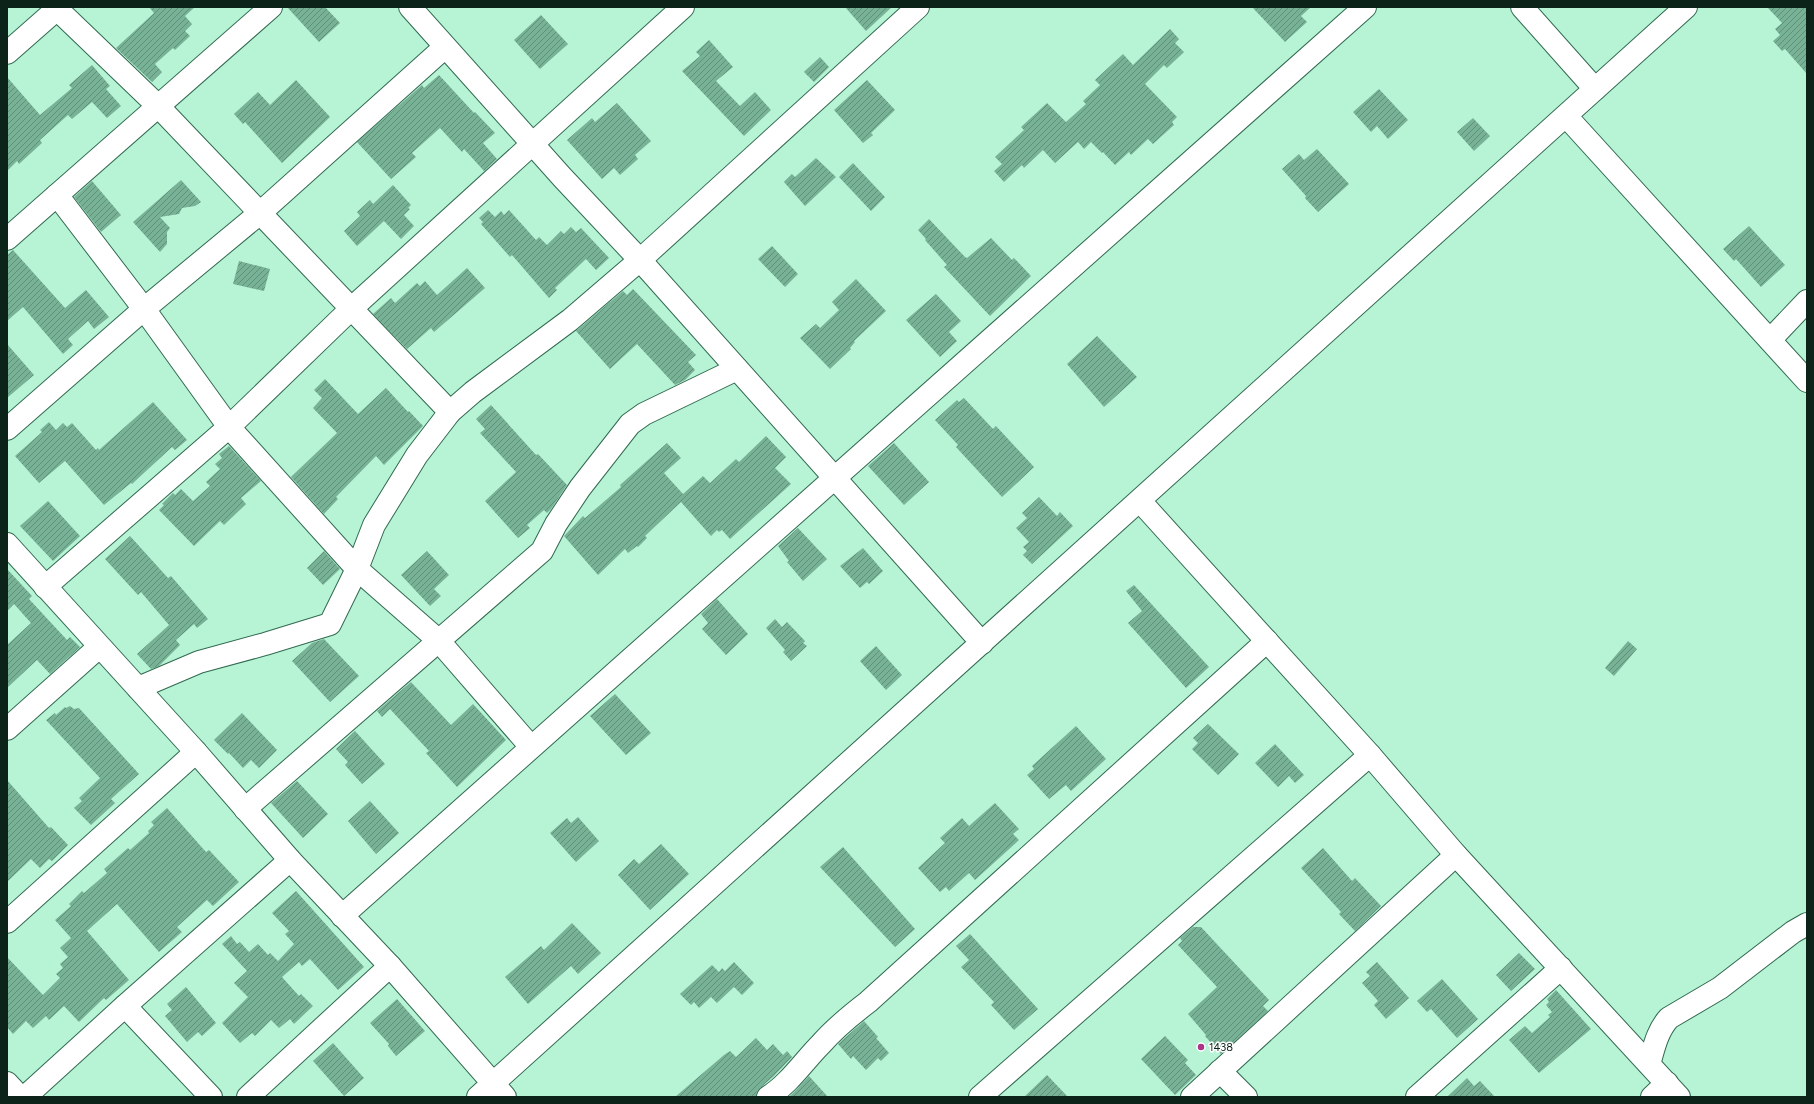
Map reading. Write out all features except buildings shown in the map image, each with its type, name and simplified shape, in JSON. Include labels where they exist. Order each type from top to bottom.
[{"type":"street","points":[[7,239],[271,7]]},
{"type":"street","points":[[410,7],[532,144],[640,260],[982,643]]},
{"type":"street","points":[[45,587],[229,427],[352,308],[683,7]]},
{"type":"street","points":[[138,688],[200,662],[330,624],[357,569],[374,525],[403,475],[450,412],[474,392],[570,320],[640,260],[918,7]]},
{"type":"street","points":[[342,916],[531,747],[1081,262],[1365,7]]},
{"type":"street","points":[[1522,7],[1595,89]]},
{"type":"street","points":[[7,544],[196,752],[290,860],[390,966],[492,1093],[982,643],[1686,7]]},
{"type":"street","points":[[7,53],[59,8],[158,106],[450,412]]},
{"type":"street","points":[[7,429],[144,309],[260,213],[445,47]]},
{"type":"street","points":[[1566,116],[1807,381]]},
{"type":"street","points":[[57,195],[144,309],[229,427],[357,569],[438,640],[531,747]]},
{"type":"street","points":[[1770,340],[1807,300]]},
{"type":"street","points":[[245,809],[542,551],[556,524],[580,488],[630,424],[644,414],[737,369]]},
{"type":"street","points":[[1140,501],[1370,755],[1456,855],[1649,1064],[1666,1092]]},
{"type":"street","points":[[768,1097],[801,1066],[820,1044],[845,1020],[868,1002],[1267,641]]},
{"type":"street","points":[[7,729],[99,647]]},
{"type":"street","points":[[7,922],[196,752]]},
{"type":"street","points":[[980,1097],[1370,755]]},
{"type":"street","points":[[1192,1097],[1456,855]]},
{"type":"street","points":[[25,1097],[290,860]]},
{"type":"street","points":[[1649,1064],[1663,1025],[1669,1018],[1720,988],[1794,932],[1807,924]]},
{"type":"street","points":[[248,1097],[390,966]]},
{"type":"street","points":[[1417,1097],[1561,968]]},
{"type":"street","points":[[125,1006],[210,1097]]},
{"type":"street","points":[[1220,1071],[1246,1097]]},
{"type":"street","points":[[7,1083],[20,1097]]},
{"type":"place","name":"1438","points":[[1201,1047]]}]
